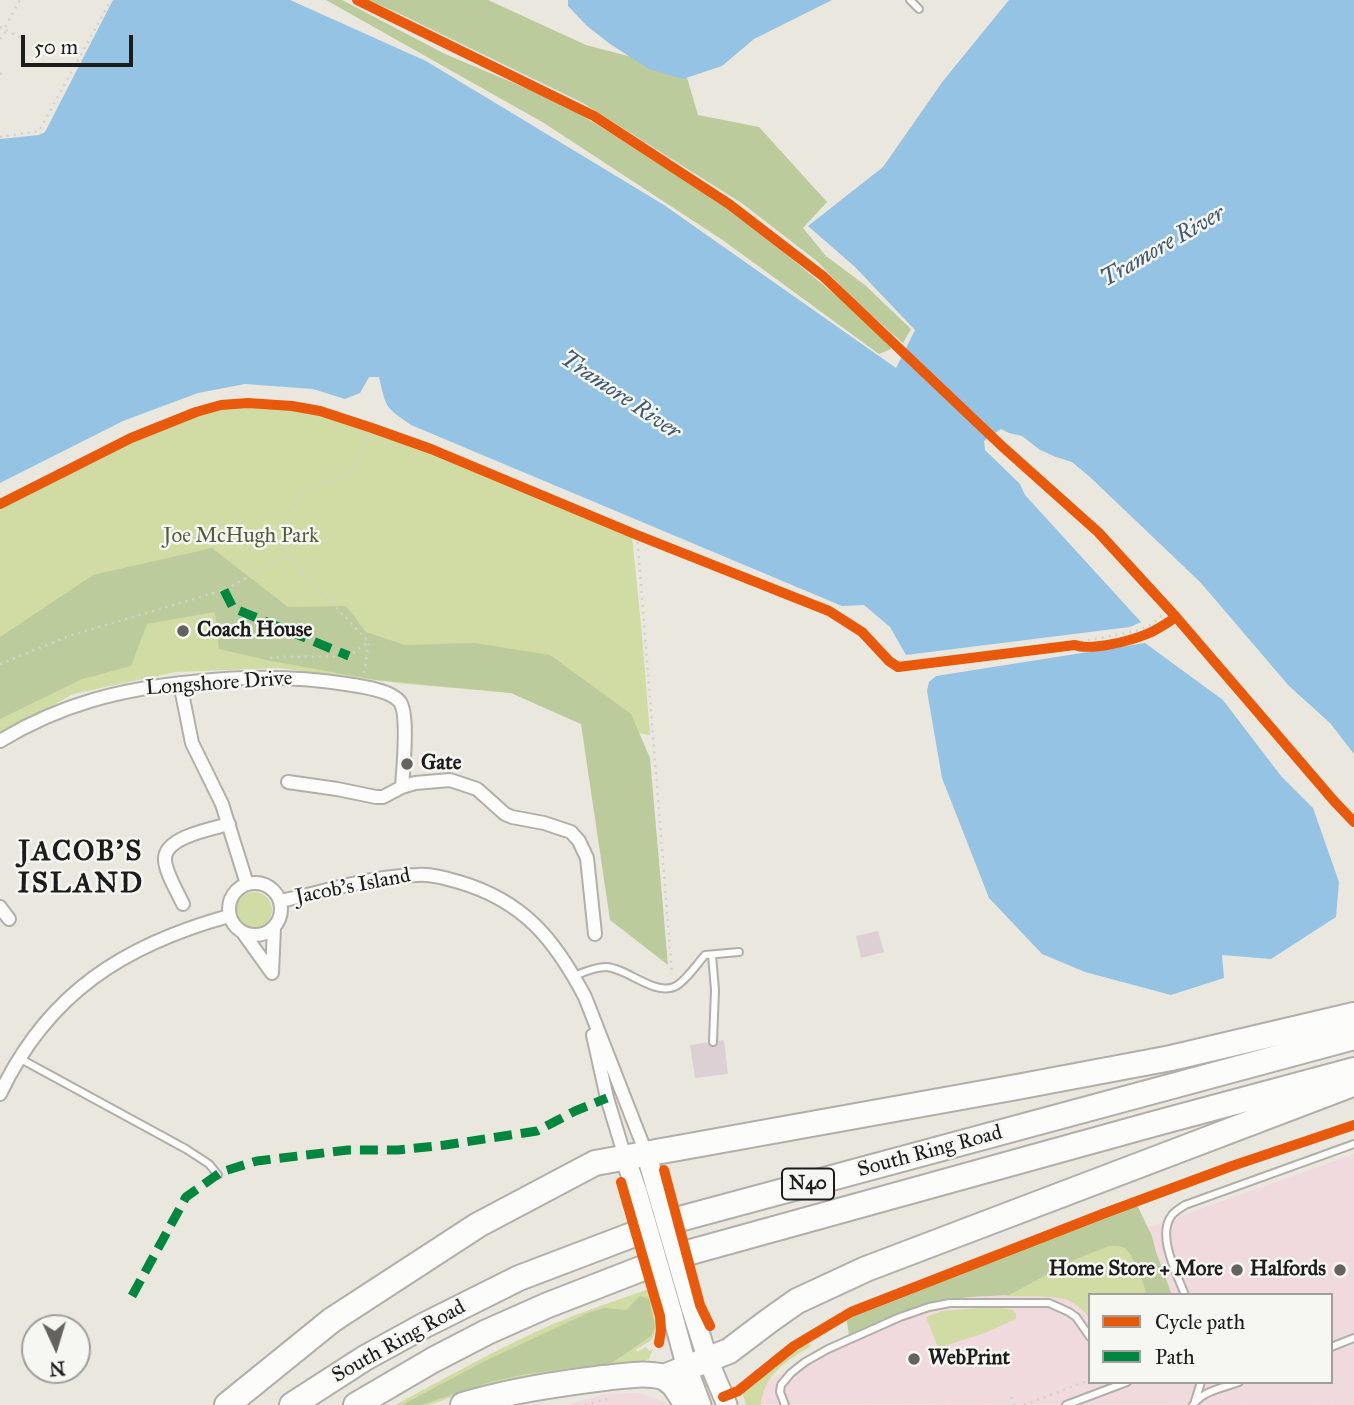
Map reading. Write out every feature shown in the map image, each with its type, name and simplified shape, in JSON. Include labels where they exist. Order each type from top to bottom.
[{"type":"highway","points":[[1171,1058],[1354,1015]]},
{"type":"highway","points":[[228,1405],[332,1320],[478,1225],[595,1163],[1354,1027]]},
{"type":"highway","name":"South Ring Road","points":[[292,1405],[365,1358],[519,1278],[661,1224],[1354,1037]]},
{"type":"highway","name":"South Ring Road","points":[[356,1405],[487,1332],[669,1258],[1354,1070]]},
{"type":"highway","points":[[463,1405],[544,1386],[686,1368],[734,1348],[797,1301],[866,1269],[1354,1084]]},
{"type":"highway","points":[[686,1368],[674,1385],[687,1405]]},
{"type":"main road","points":[[635,1155],[656,1187],[681,1310],[686,1368],[701,1405]]},
{"type":"main road","points":[[635,1155],[637,1192],[681,1310]]},
{"type":"main road","points":[[686,1368],[725,1401]]},
{"type":"street","name":"Longshore Drive","points":[[0,741],[39,720],[83,702],[122,691],[254,677],[307,678],[361,686],[392,695],[400,702],[404,720],[402,787]]},
{"type":"street","points":[[180,683],[192,743],[217,793],[247,884]]},
{"type":"street","points":[[288,782],[383,797],[402,787],[450,780],[477,789],[505,814],[571,832],[587,858],[595,934]]},
{"type":"street","points":[[183,904],[166,865],[167,850],[181,839],[229,824]]},
{"type":"street","name":"Jacob's Island","points":[[280,901],[377,879],[420,874],[446,878],[485,891],[519,911],[539,928],[555,947],[585,998],[635,1155]]},
{"type":"street","points":[[244,934],[252,936],[267,933],[279,922],[281,914],[280,901],[275,892],[262,883],[247,884],[234,893],[230,900],[229,916],[272,973],[274,928]]},
{"type":"street","points":[[0,907],[9,919]]},
{"type":"street","points":[[0,1094],[34,1034],[74,993],[99,974],[164,938],[229,916]]},
{"type":"street","name":"Jacob's Island","points":[[585,998],[607,1098],[635,1155]]},
{"type":"lane","points":[[911,0],[919,9]]},
{"type":"lane","points":[[574,976],[597,968],[615,968],[652,985],[673,987],[705,955],[738,952]]},
{"type":"lane","points":[[712,955],[715,990],[713,1042]]},
{"type":"lane","points":[[19,1058],[186,1149],[209,1164],[218,1175]]},
{"type":"lane","points":[[1184,1293],[1166,1237],[1167,1226],[1178,1210],[1185,1205],[1354,1144]]},
{"type":"lane","points":[[785,1405],[780,1392],[781,1385],[790,1373],[805,1362],[888,1322],[929,1307],[950,1303],[1049,1303],[1076,1317],[1088,1334]]},
{"type":"lane","points":[[1333,1346],[1354,1338]]},
{"type":"lane","points":[[1194,1404],[1199,1384]]},
{"type":"lane","points":[[1194,1404],[1208,1393],[1233,1384]]},
{"type":"lane","points":[[1066,1405],[1107,1385]]},
{"type":"path","points":[[0,39],[20,0]]},
{"type":"path","points":[[0,137],[39,131],[111,0]]},
{"type":"path","points":[[4,29],[23,40]]},
{"type":"path","points":[[0,73],[5,76]]},
{"type":"path","points":[[369,642],[287,556],[283,538],[284,529],[301,495],[308,489],[342,478],[352,470],[363,452],[368,426],[385,432]]},
{"type":"path","points":[[625,530],[650,540]]},
{"type":"path","points":[[637,535],[673,987]]},
{"type":"path","points":[[0,656],[2,664],[69,636],[224,590],[287,556]]},
{"type":"path","points":[[1061,646],[1106,644],[1147,634],[1176,617],[1160,600]]},
{"type":"path","points":[[254,677],[272,657],[349,656],[369,642]]},
{"type":"path","points":[[361,686],[369,642]]},
{"type":"path","points":[[725,1401],[778,1357],[850,1312],[1105,1213],[1354,1125]]},
{"type":"path","points":[[1024,1405],[1088,1381]]},
{"type":"path","points":[[1011,1397],[1014,1405]]},
{"type":"shaded area","points":[[878,931],[884,952],[861,958],[856,936]]},
{"type":"shaded area","points":[[724,1040],[728,1074],[695,1078],[690,1045]]},
{"type":"shaded area","points":[[1354,1154],[1354,1405],[744,1404],[755,1387],[805,1362],[962,1294]]},
{"type":"shaded area","points":[[640,1393],[668,1405],[567,1405],[605,1394]]},
{"type":"green space","points":[[326,0],[342,0],[445,54],[561,103],[606,130],[741,217],[839,298],[888,342],[891,349],[879,354],[724,241],[544,123]]},
{"type":"green space","points":[[366,0],[488,0],[586,45],[685,71],[698,115],[759,127],[827,202],[803,228],[826,256],[865,285],[911,329],[903,343],[854,300],[818,262],[743,204],[583,103]]},
{"type":"green space","name":"Joe McHugh Park","points":[[221,405],[292,406],[372,428],[431,449],[632,536],[650,735],[581,724],[511,693],[407,684],[278,668],[176,672],[73,694],[0,736],[0,504],[172,421]]},
{"type":"green space","points":[[212,548],[288,607],[346,606],[366,632],[405,645],[475,643],[550,655],[631,714],[650,758],[668,965],[610,920],[581,724],[511,693],[376,680],[219,649],[215,612],[147,624],[131,666],[82,679],[0,719],[0,637],[93,575]]},
{"type":"green space","points":[[254,892],[267,897],[272,910],[267,923],[254,928],[241,923],[236,910],[241,897]]},
{"type":"green space","points":[[1137,1205],[1152,1236],[1171,1293],[1146,1293],[1131,1255],[1125,1248],[1109,1246],[1074,1260],[1009,1295],[969,1297],[927,1304],[849,1335],[846,1316]]},
{"type":"green space","points":[[1111,1245],[1129,1248],[1149,1293],[1088,1293],[1088,1316],[1062,1298],[1006,1296],[1073,1260]]},
{"type":"green space","points":[[649,1289],[657,1322],[655,1334],[646,1344],[636,1349],[637,1352],[646,1347],[649,1351],[653,1349],[646,1360],[648,1367],[569,1371],[525,1377],[475,1389],[429,1405],[395,1405],[553,1324]]},
{"type":"green space","points":[[640,1296],[649,1299],[655,1328],[651,1336],[613,1362],[602,1366],[526,1374],[490,1382],[421,1405],[402,1405],[483,1362],[590,1312],[605,1308],[626,1310]]},
{"type":"green space","points":[[993,1307],[1013,1310],[1016,1319],[985,1333],[941,1347],[937,1345],[926,1317],[942,1311]]},
{"type":"green space","points":[[808,1341],[811,1346],[786,1363],[766,1385],[761,1405],[746,1405],[742,1392],[776,1362]]},
{"type":"water","name":"Tramore River","points":[[113,0],[290,0],[426,61],[664,205],[896,368],[915,330],[855,267],[808,226],[883,167],[943,81],[1009,0],[1354,0],[1354,754],[1330,723],[1289,686],[1201,583],[1091,478],[1072,462],[1040,450],[1022,436],[1001,429],[984,441],[985,450],[1020,484],[1025,495],[1141,622],[1130,627],[906,655],[890,627],[864,605],[842,606],[411,425],[388,406],[379,377],[369,377],[360,393],[345,399],[313,389],[245,384],[198,393],[123,421],[0,483],[0,139],[45,132]]},
{"type":"water","points":[[568,0],[832,0],[754,39],[722,66],[683,79],[649,69],[610,44],[587,26],[568,6]]},
{"type":"water","points":[[1145,643],[1223,700],[1281,776],[1313,808],[1339,882],[1336,917],[1271,959],[1222,955],[1224,978],[1171,995],[1085,972],[1042,954],[989,898],[942,778],[927,691],[929,682],[936,676]]},
{"type":"marked path","points":[[224,590],[233,608],[349,656]]},
{"type":"marked path","points":[[132,1296],[186,1197],[221,1172],[257,1161],[348,1150],[398,1150],[445,1145],[537,1131],[607,1098]]},
{"type":"cycle path","points":[[357,0],[594,116],[729,204],[824,277],[1004,448],[1098,532],[1176,617],[1354,822]]},
{"type":"cycle path","points":[[0,504],[131,438],[196,412],[221,405],[248,403],[292,406],[320,411],[431,449],[829,611],[862,632],[898,667],[1075,645],[1091,647],[1111,644],[1147,634],[1176,617]]},
{"type":"cycle path","points":[[723,1397],[738,1391],[794,1346],[851,1312],[1105,1213],[1354,1125]]},
{"type":"cycle path","points":[[664,1170],[700,1305],[710,1326]]},
{"type":"cycle path","points":[[621,1182],[660,1316],[659,1343]]},
{"type":"place","name":"Coach House","points":[[183,631]]},
{"type":"place","name":"Gate","points":[[407,764]]},
{"type":"place","name":"Home Store + More","points":[[1237,1270]]},
{"type":"place","name":"Halfords","points":[[1340,1270]]},
{"type":"place","name":"WebPrint","points":[[914,1359]]},
{"type":"district","name":"JACOB'S ISLAND","points":[[81,869]]}]
